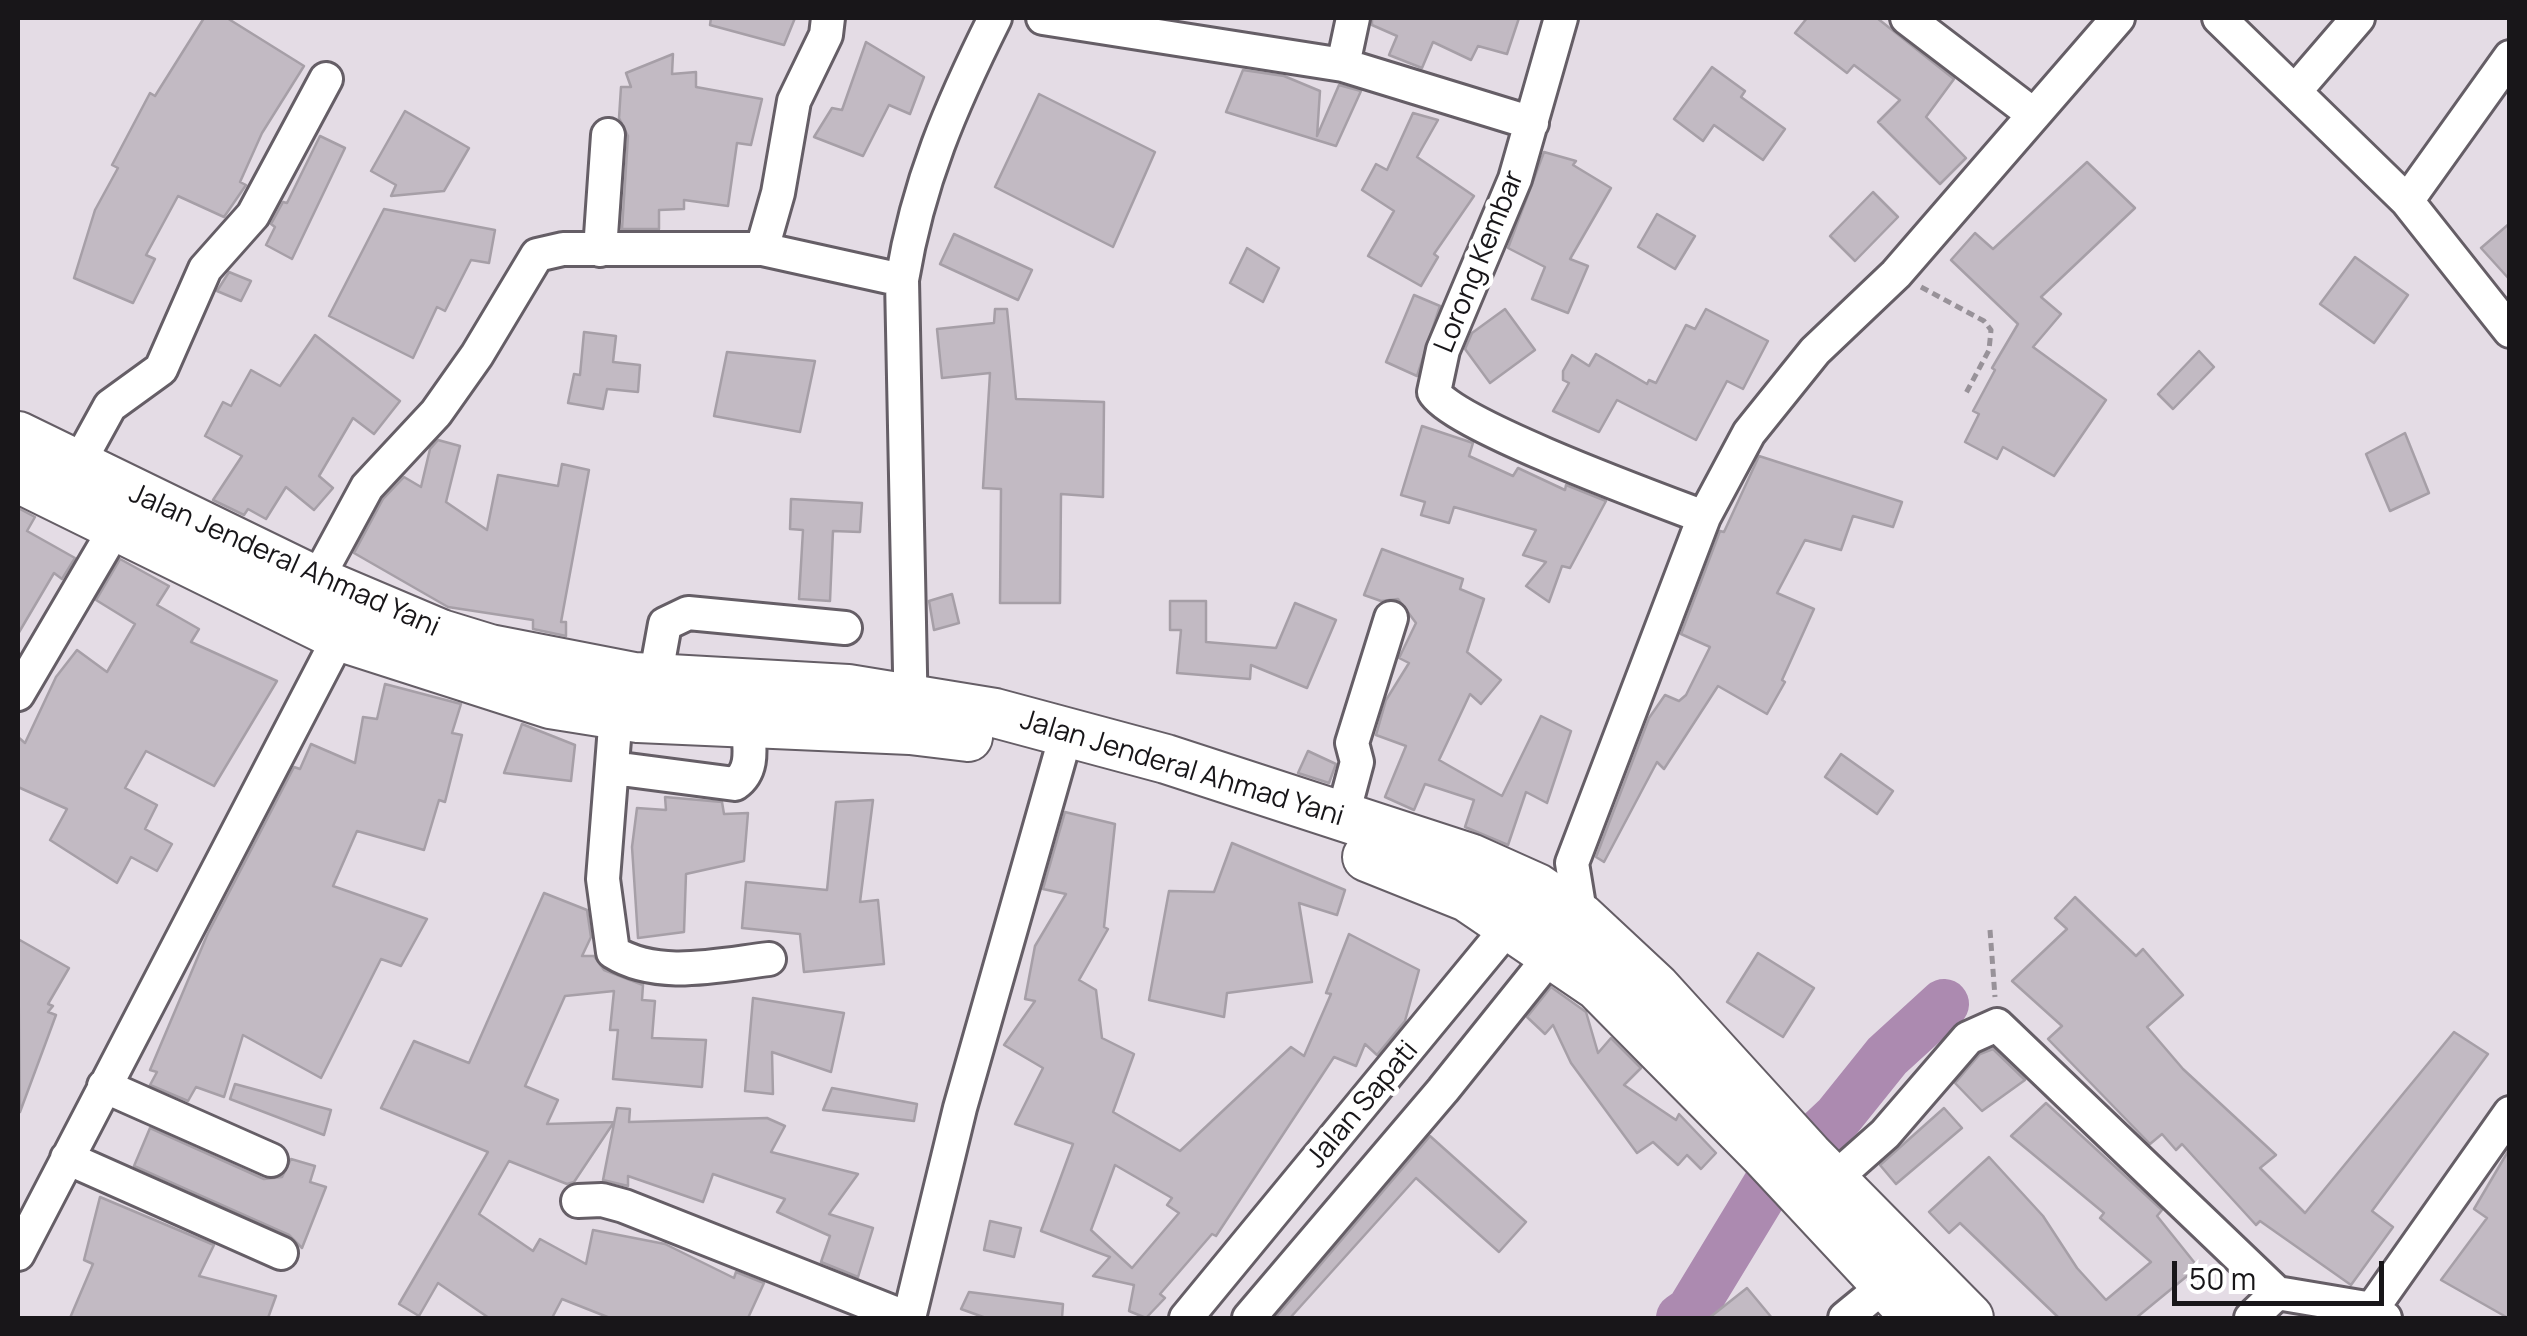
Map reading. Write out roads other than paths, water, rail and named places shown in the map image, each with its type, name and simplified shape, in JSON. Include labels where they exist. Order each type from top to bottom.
[{"type":"highway","name":"Jalan Jenderal Ahmad Yani","points":[[18,436],[339,605],[550,704],[616,714],[748,724],[912,713],[995,713],[1166,758],[1470,858],[1554,876],[1581,918],[1654,987],[1796,1160],[1884,1286],[1917,1318]]},
{"type":"highway","name":"Jalan Jenderal Ahmad Yani","points":[[18,478],[116,527],[339,605],[490,649],[556,666],[912,713],[1060,756],[1420,876],[1467,897],[1598,986],[1969,1318]]},
{"type":"street","points":[[762,249],[778,193],[794,101],[826,35],[828,18]]},
{"type":"street","points":[[912,713],[902,280],[911,222],[930,156],[995,18]]},
{"type":"street","points":[[1042,18],[1343,65],[1532,122]]},
{"type":"street","points":[[1343,65],[1353,18]]},
{"type":"street","name":"Lorong Kembar","points":[[1561,18],[1514,179],[1444,350],[1434,392],[1445,405],[1518,440],[1704,517]]},
{"type":"street","points":[[1907,18],[2034,115]]},
{"type":"street","name":"Jalan Sapati","points":[[1186,1318],[1554,876],[1704,517],[1770,405],[1814,351],[1896,274],[2118,18]]},
{"type":"street","points":[[2219,18],[2406,201],[2510,331]]},
{"type":"street","points":[[2296,90],[2358,18]]},
{"type":"street","points":[[2406,201],[2510,56]]},
{"type":"street","points":[[77,466],[110,406],[162,369],[205,269],[253,215],[326,79]]},
{"type":"street","points":[[600,250],[608,136]]},
{"type":"street","points":[[18,1254],[339,605],[345,522],[368,488],[436,413],[537,255],[600,250],[762,249],[902,280]]},
{"type":"street","points":[[18,694],[116,527]]},
{"type":"street","points":[[656,679],[665,624],[688,612],[845,628]]},
{"type":"street","points":[[1342,818],[1357,762],[1352,742],[1391,618]]},
{"type":"street","points":[[616,714],[603,879],[613,952],[632,964],[664,968],[769,959]]},
{"type":"street","points":[[613,768],[736,784],[746,776],[750,765],[748,724]]},
{"type":"street","points":[[578,1201],[602,1200],[624,1206],[908,1318],[960,1108],[1060,756]]},
{"type":"street","name":"Jalan Sapati","points":[[1248,1318],[1581,918]]},
{"type":"street","points":[[1796,1160],[1885,1134],[1968,1038],[1997,1024],[2278,1293],[2378,1314],[2510,1113]]},
{"type":"street","points":[[104,1086],[271,1160]]},
{"type":"street","points":[[67,1158],[281,1253]]},
{"type":"street","points":[[1845,1318],[1884,1286]]},
{"type":"street","points":[[2251,1318],[2278,1293]]},
{"type":"waterway","points":[[1681,1318],[1691,1311],[1770,1181],[1838,1117],[1887,1056],[1944,1004]]}]
